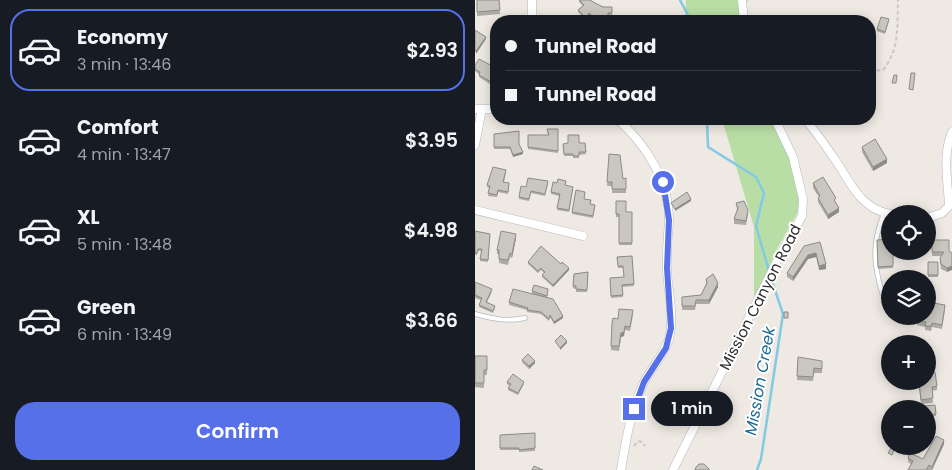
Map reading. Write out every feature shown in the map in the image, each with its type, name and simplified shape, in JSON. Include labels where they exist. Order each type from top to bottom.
[{"type":"street","points":[[532,0],[532,15]]},
{"type":"street","points":[[742,0],[744,15]]},
{"type":"street","points":[[475,145],[478,109]]},
{"type":"street","points":[[621,470],[634,409],[644,382],[666,348],[671,318],[667,268],[669,220],[666,192],[647,152],[635,136],[623,125]]},
{"type":"street","name":"Mission Canyon Road","points":[[673,470],[802,216],[803,199],[790,149],[778,125]]},
{"type":"street","points":[[809,125],[841,170],[851,188],[863,201],[881,210]]},
{"type":"street","points":[[936,215],[942,213],[949,206],[946,176],[948,146],[952,132]]},
{"type":"street","points":[[475,210],[583,236]]},
{"type":"lane","points":[[881,224],[876,233],[874,250],[881,287]]},
{"type":"lane","points":[[475,314],[511,321],[525,318]]},
{"type":"path","points":[[876,71],[883,70],[892,58],[897,36],[898,0]]},
{"type":"path","points":[[624,451],[629,451],[638,441],[642,442],[645,446]]},
{"type":"green space","points":[[686,0],[749,0],[739,5],[742,15],[685,15]]},
{"type":"green space","points":[[724,125],[778,125],[784,135],[800,194],[799,210],[778,247],[754,301],[754,227]]},
{"type":"building","points":[[477,0],[499,0],[500,10],[477,12]]},
{"type":"building","points":[[579,0],[591,0],[603,7],[612,7],[612,13],[608,13],[608,15],[590,15],[590,13],[583,15],[578,10],[584,5]]},
{"type":"building","points":[[881,17],[889,19],[885,32],[877,29]]},
{"type":"building","points":[[475,30],[486,37],[476,51],[475,51]]},
{"type":"building","points":[[479,59],[490,65],[490,81],[479,75],[480,72],[475,69]]},
{"type":"building","points":[[911,73],[915,73],[913,90],[909,89]]},
{"type":"building","points":[[894,75],[897,75],[896,83],[892,83]]},
{"type":"building","points":[[547,129],[558,129],[558,151],[528,147],[528,135],[549,135]]},
{"type":"building","points":[[519,131],[519,144],[523,152],[513,155],[510,147],[494,147],[494,134]]},
{"type":"building","points":[[568,135],[579,135],[579,143],[585,143],[586,152],[579,152],[579,156],[564,154],[563,144],[568,143]]},
{"type":"building","points":[[875,139],[887,159],[873,167],[862,147]]},
{"type":"building","points":[[609,154],[620,155],[623,179],[626,178],[626,189],[612,189],[612,182],[607,182]]},
{"type":"building","points":[[493,167],[506,170],[503,182],[509,183],[508,192],[498,190],[497,195],[488,193],[490,186],[487,185]]},
{"type":"building","points":[[823,177],[836,198],[834,200],[839,208],[828,215],[818,198],[820,196],[813,183]]},
{"type":"building","points":[[528,178],[548,181],[545,194],[531,191],[529,199],[519,197],[521,186],[526,187]]},
{"type":"building","points":[[558,179],[566,181],[565,185],[573,187],[569,210],[557,208],[560,194],[551,192],[553,182],[557,183]]},
{"type":"building","points":[[576,190],[585,192],[584,199],[591,200],[590,204],[595,205],[593,216],[572,212]]},
{"type":"building","points":[[687,192],[691,199],[675,209],[671,203]]},
{"type":"building","points":[[616,201],[626,201],[626,212],[632,212],[632,243],[619,243],[619,214],[616,214]]},
{"type":"building","points":[[744,201],[748,210],[746,221],[734,219],[738,208],[736,203]]},
{"type":"building","points":[[475,231],[490,234],[488,260],[480,259],[482,249],[478,249],[477,253],[475,253]]},
{"type":"building","points":[[501,231],[516,234],[512,254],[510,253],[508,260],[499,259],[499,250],[497,250]]},
{"type":"building","points":[[877,240],[881,240],[881,260],[893,260],[893,266],[878,267]]},
{"type":"building","points":[[936,240],[949,240],[952,266],[947,268],[941,264],[940,258],[944,252],[936,252]]},
{"type":"building","points":[[820,242],[826,264],[819,266],[816,253],[808,255],[793,277],[787,273],[804,246]]},
{"type":"building","points":[[541,246],[561,264],[562,262],[569,268],[553,285],[542,275],[545,272],[541,268],[538,271],[528,262]]},
{"type":"building","points":[[632,256],[634,284],[622,285],[623,295],[611,296],[610,278],[624,277],[623,266],[618,266],[617,257]]},
{"type":"building","points":[[928,262],[938,262],[938,275],[936,275],[936,270],[928,270]]},
{"type":"building","points":[[588,272],[587,290],[576,289],[576,286],[573,286],[574,274]]},
{"type":"building","points":[[713,274],[718,283],[709,300],[696,300],[695,306],[682,306],[682,297],[701,295],[707,283],[706,279]]},
{"type":"building","points":[[475,282],[492,289],[486,302],[495,306],[493,311],[479,305],[482,298],[475,295]]},
{"type":"building","points":[[534,285],[548,289],[547,296],[532,291]]},
{"type":"building","points":[[513,289],[553,299],[563,316],[554,322],[550,315],[549,319],[541,312],[527,310],[528,308],[509,302]]},
{"type":"building","points":[[936,304],[945,305],[942,325],[936,324]]},
{"type":"building","points":[[619,309],[633,310],[630,327],[625,326],[624,332],[621,333],[619,346],[611,346],[613,318],[618,319]]},
{"type":"building","points":[[784,312],[788,312],[788,318],[784,318]]},
{"type":"building","points":[[561,335],[567,341],[560,348],[555,341]]},
{"type":"building","points":[[528,354],[535,361],[529,366],[522,360]]},
{"type":"building","points":[[475,356],[487,356],[487,370],[484,370],[484,383],[475,383]]},
{"type":"building","points":[[798,357],[822,361],[822,369],[814,368],[813,377],[797,376]]},
{"type":"building","points":[[513,374],[524,382],[518,393],[508,388],[511,384],[507,382]]},
{"type":"building","points":[[920,390],[932,390],[933,398],[921,400]]},
{"type":"building","points":[[535,433],[535,448],[519,450],[519,448],[500,448],[500,435]]},
{"type":"building","points":[[936,436],[944,440],[932,467],[929,465],[926,470],[908,470],[913,461],[908,458],[909,455],[923,459],[925,455],[936,455]]},
{"type":"building","points":[[699,464],[704,464],[709,470],[695,470]]},
{"type":"building","points":[[534,466],[543,470],[532,470]]},
{"type":"waterway","name":"Mission Creek","points":[[680,0],[688,15]]},
{"type":"waterway","name":"Mission Creek","points":[[707,125],[708,147],[756,177],[764,193],[756,226],[769,271]]},
{"type":"waterway","name":"Mission Creek","points":[[757,470],[761,459],[783,314],[771,278]]},
{"type":"route","points":[[634,409],[644,382],[666,348],[671,328],[667,268],[669,220],[668,203],[663,182]]}]
